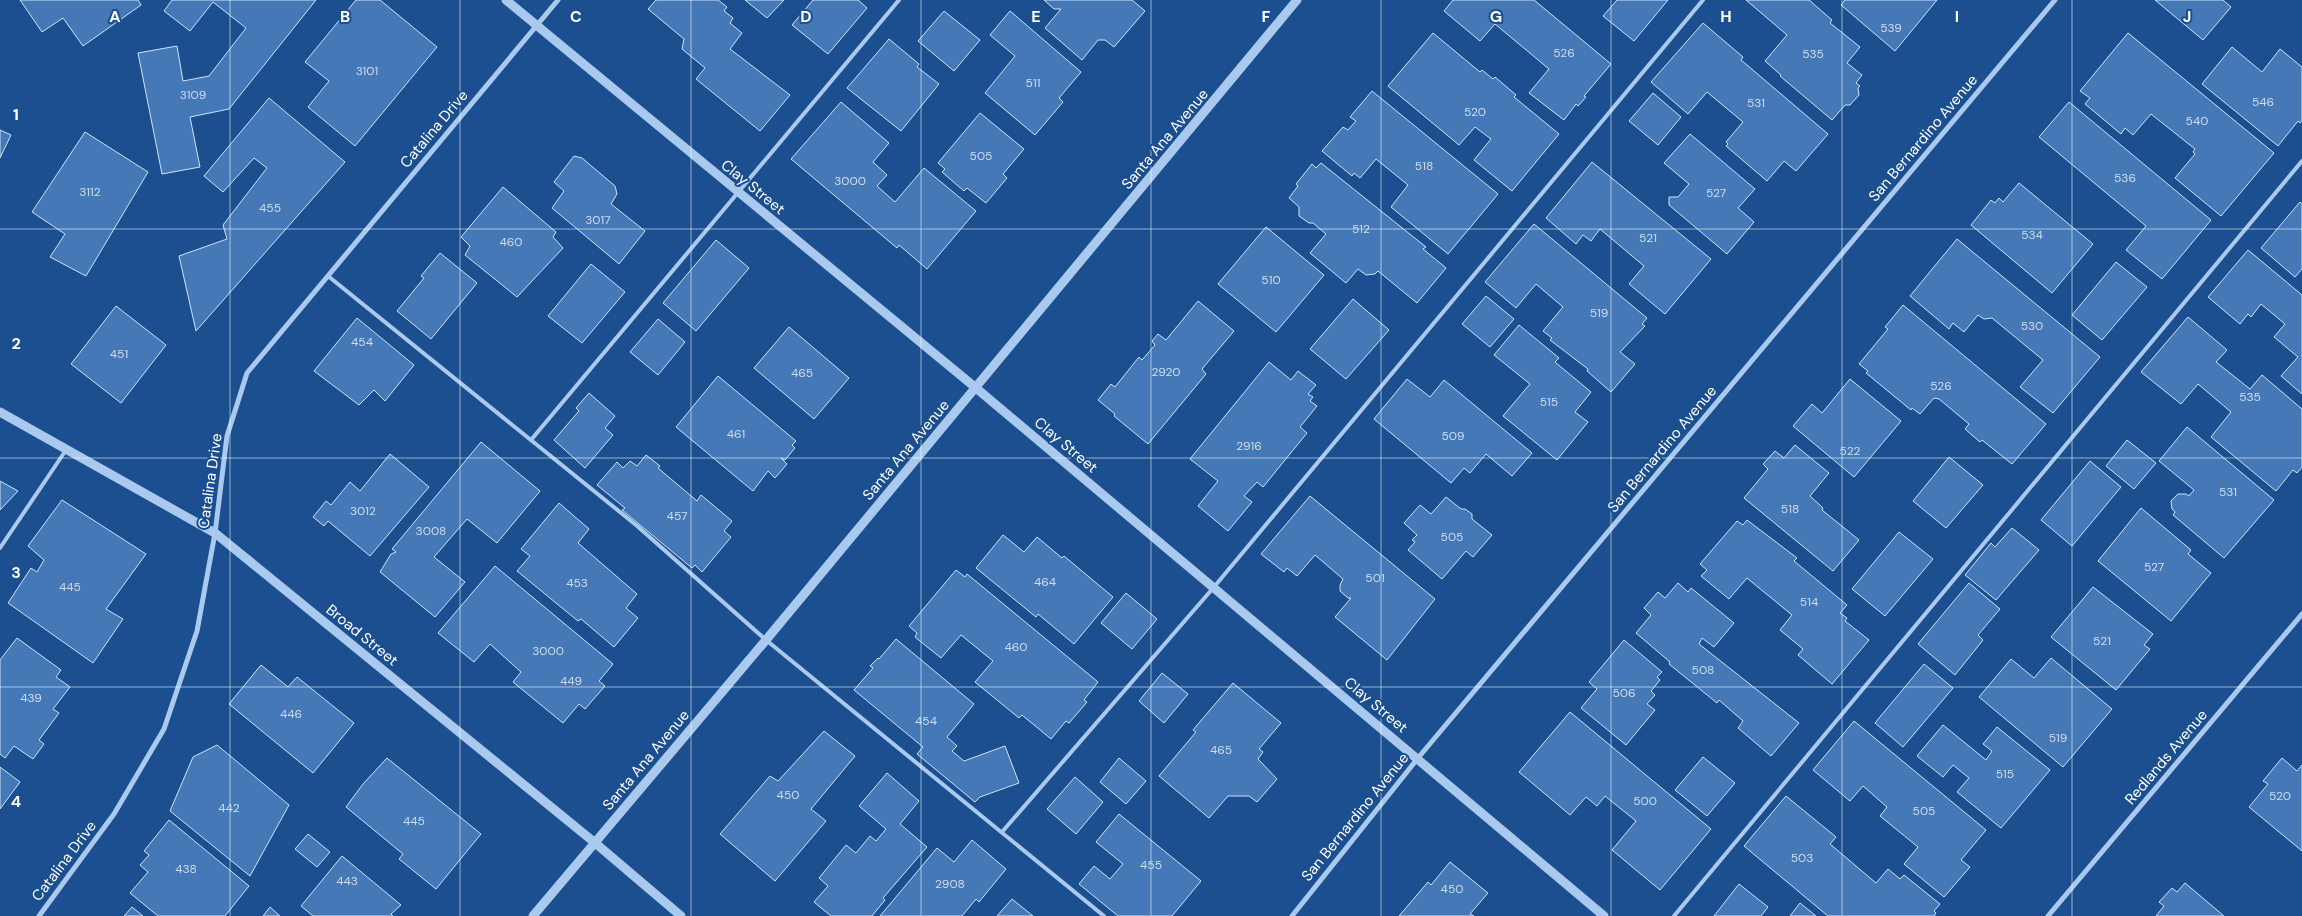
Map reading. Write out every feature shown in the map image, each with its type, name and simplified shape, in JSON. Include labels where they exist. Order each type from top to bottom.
[{"type":"street","name":"Clay Street","points":[[506,0],[976,388],[1604,916]]},
{"type":"street","name":"Catalina Drive","points":[[39,916],[114,814],[164,729],[197,631],[216,533],[227,436],[247,373],[558,0]]},
{"type":"street","name":"Santa Ana Avenue","points":[[533,916],[766,640],[1298,0]]},
{"type":"street","name":"San Bernardino Avenue","points":[[1292,916],[1418,758],[2055,0]]},
{"type":"street","name":"Broad Street","points":[[0,412],[216,533],[594,842],[681,916]]},
{"type":"street","name":"Redlands Avenue","points":[[2048,916],[2302,614]]},
{"type":"lane","points":[[531,440],[899,0]]},
{"type":"lane","points":[[1002,832],[1214,587],[1703,0]]},
{"type":"lane","points":[[1674,916],[2302,161]]},
{"type":"lane","points":[[328,276],[636,525],[766,640],[1104,916]]},
{"type":"lane","points":[[0,548],[66,450]]},
{"type":"building","points":[[20,0],[138,0],[141,5],[83,46],[63,18],[42,32]]},
{"type":"building","points":[[172,0],[316,0],[229,109],[190,117],[200,167],[162,174],[138,53],[177,46],[183,81],[209,76],[246,28],[213,2],[190,31],[164,11]]},
{"type":"building","points":[[356,0],[380,0],[437,47],[355,146],[308,107],[329,81],[305,62]]},
{"type":"building","points":[[656,0],[718,0],[727,7],[724,11],[733,18],[730,23],[742,33],[730,49],[790,95],[760,131],[696,79],[705,68],[682,49],[684,39],[648,9]]},
{"type":"building","points":[[745,0],[784,0],[767,18]]},
{"type":"building","points":[[813,0],[858,0],[867,8],[828,54],[792,25]]},
{"type":"building","points":[[1044,0],[1132,0],[1145,11],[1114,47],[1105,40],[1098,40],[1082,60],[1045,28],[1061,9],[1054,9]]},
{"type":"building","points":[[1453,0],[1534,0],[1611,64],[1584,96],[1586,97],[1578,106],[1576,104],[1564,120],[1529,93],[1549,69],[1495,24],[1480,41],[1444,11]]},
{"type":"building","points":[[1617,0],[1668,0],[1634,41],[1603,16]]},
{"type":"building","points":[[1746,0],[1809,0],[1832,20],[1830,23],[1860,47],[1847,63],[1862,75],[1856,83],[1860,86],[1858,88],[1859,95],[1850,105],[1845,105],[1832,120],[1765,61],[1787,35]]},
{"type":"building","points":[[1845,0],[1937,0],[1895,51],[1841,5]]},
{"type":"building","points":[[2155,0],[2223,0],[2231,7],[2203,40]]},
{"type":"building","points":[[944,11],[980,40],[954,71],[918,41]]},
{"type":"building","points":[[1010,11],[1081,72],[1059,98],[1063,102],[1035,135],[985,93],[1015,56],[990,35]]},
{"type":"building","points":[[1703,23],[1743,57],[1741,60],[1828,134],[1796,171],[1784,161],[1767,181],[1726,146],[1728,144],[1726,142],[1743,122],[1707,92],[1688,114],[1651,82]]},
{"type":"building","points":[[1433,33],[1480,72],[1482,70],[1493,79],[1495,77],[1516,95],[1514,97],[1559,134],[1512,191],[1474,160],[1491,139],[1475,127],[1459,145],[1388,86]]},
{"type":"building","points":[[2128,33],[2274,153],[2221,216],[2175,178],[2195,154],[2193,152],[2195,149],[2151,114],[2133,135],[2125,128],[2121,134],[2085,104],[2090,98],[2080,91]]},
{"type":"building","points":[[889,39],[919,64],[917,67],[939,84],[901,131],[847,88]]},
{"type":"building","points":[[2232,47],[2262,72],[2280,49],[2302,67],[2302,120],[2300,123],[2298,121],[2278,146],[2202,84]]},
{"type":"building","points":[[1372,91],[1498,194],[1448,254],[1391,207],[1408,185],[1376,159],[1360,178],[1354,173],[1352,176],[1322,151],[1343,127],[1348,130],[1356,121],[1350,117]]},
{"type":"building","points":[[1653,93],[1681,117],[1658,145],[1629,121]]},
{"type":"building","points":[[269,98],[345,162],[196,331],[179,256],[227,239],[223,225],[267,168],[254,158],[223,192],[204,176]]},
{"type":"building","points":[[841,102],[889,143],[873,162],[887,175],[877,186],[895,202],[924,168],[976,211],[927,269],[899,245],[897,248],[791,159]]},
{"type":"building","points":[[2069,102],[2211,220],[2162,279],[2126,250],[2146,226],[2039,137]]},
{"type":"building","points":[[980,113],[1024,149],[1003,174],[1007,178],[986,203],[967,188],[964,191],[942,172],[945,169],[938,163]]},
{"type":"building","points":[[0,130],[11,135],[0,158]]},
{"type":"building","points":[[85,132],[148,172],[86,276],[50,257],[65,234],[32,212]]},
{"type":"building","points":[[1690,134],[1755,189],[1738,208],[1754,222],[1727,254],[1669,205],[1669,197],[1678,197],[1689,184],[1664,163]]},
{"type":"building","points":[[574,156],[582,158],[615,186],[617,194],[611,204],[645,231],[619,264],[552,208],[564,191],[554,182]]},
{"type":"building","points":[[1592,162],[1711,259],[1665,314],[1629,284],[1644,266],[1600,229],[1591,241],[1583,235],[1576,244],[1546,218]]},
{"type":"building","points":[[1321,163],[1426,247],[1423,249],[1446,268],[1417,303],[1378,271],[1375,274],[1366,275],[1358,269],[1346,283],[1310,253],[1326,234],[1313,223],[1309,223],[1299,216],[1299,207],[1289,198],[1298,186],[1296,184],[1312,164],[1316,168]]},
{"type":"building","points":[[2019,183],[2093,244],[2052,293],[1971,225],[1991,200],[1995,203],[1999,198],[2003,202]]},
{"type":"building","points":[[503,187],[556,232],[553,237],[563,248],[517,297],[465,255],[470,246],[461,237]]},
{"type":"building","points":[[2300,202],[2302,204],[2302,269],[2295,277],[2261,248]]},
{"type":"building","points":[[1534,224],[1647,318],[1642,324],[1645,326],[1620,352],[1635,364],[1611,392],[1587,371],[1588,369],[1550,340],[1552,338],[1543,331],[1563,307],[1536,284],[1516,308],[1485,282]]},
{"type":"building","points":[[1266,227],[1324,275],[1276,332],[1218,284]]},
{"type":"building","points":[[1957,239],[2100,357],[2053,413],[2020,387],[2043,360],[1992,318],[1984,319],[1978,315],[1964,332],[1953,323],[1949,329],[1910,296]]},
{"type":"building","points":[[716,240],[749,268],[696,331],[663,303]]},
{"type":"building","points":[[2248,250],[2302,295],[2302,394],[2281,376],[2298,357],[2274,337],[2285,324],[2261,304],[2251,317],[2248,314],[2240,324],[2208,297]]},
{"type":"building","points":[[440,253],[477,283],[431,339],[397,311],[424,278],[421,276]]},
{"type":"building","points":[[2116,262],[2147,287],[2102,340],[2072,315]]},
{"type":"building","points":[[591,264],[625,292],[582,343],[548,316]]},
{"type":"building","points":[[1486,296],[1514,319],[1490,347],[1462,324]]},
{"type":"building","points":[[1353,299],[1389,330],[1346,379],[1310,349]]},
{"type":"building","points":[[1198,301],[1234,331],[1202,369],[1206,374],[1148,444],[1098,400],[1111,384],[1115,387],[1139,357],[1142,360],[1155,345],[1152,341],[1158,334],[1166,340]]},
{"type":"building","points":[[1903,305],[2046,424],[2012,464],[1965,429],[1969,424],[1939,399],[1934,398],[1920,414],[1912,408],[1911,410],[1866,373],[1868,371],[1859,364],[1888,329],[1885,327]]},
{"type":"building","points":[[116,306],[166,345],[121,403],[71,364]]},
{"type":"building","points":[[2188,317],[2227,350],[2216,362],[2250,389],[2262,375],[2302,409],[2302,467],[2297,473],[2293,470],[2276,491],[2211,437],[2231,412],[2198,384],[2181,404],[2141,372]]},
{"type":"building","points":[[357,318],[414,365],[385,401],[374,390],[359,405],[314,371]]},
{"type":"building","points":[[658,319],[685,342],[658,375],[630,352]]},
{"type":"building","points":[[1519,325],[1559,358],[1555,362],[1591,392],[1575,412],[1588,422],[1557,460],[1503,416],[1530,384],[1494,355]]},
{"type":"building","points":[[789,327],[849,378],[814,419],[754,368]]},
{"type":"building","points":[[1269,362],[1291,380],[1298,371],[1316,385],[1308,394],[1313,397],[1310,401],[1317,406],[1300,427],[1307,433],[1263,487],[1257,482],[1244,496],[1252,502],[1228,531],[1198,506],[1218,481],[1190,459]]},
{"type":"building","points":[[718,376],[796,441],[792,445],[795,448],[785,460],[781,458],[787,464],[775,478],[768,471],[753,491],[676,427]]},
{"type":"building","points":[[1407,379],[1430,397],[1444,380],[1532,453],[1512,476],[1486,454],[1470,473],[1464,468],[1451,483],[1374,419]]},
{"type":"building","points":[[1850,379],[1901,421],[1854,477],[1793,426],[1812,404],[1822,413]]},
{"type":"building","points":[[589,393],[615,416],[605,428],[613,435],[585,468],[554,440],[579,411],[576,408]]},
{"type":"building","points":[[2187,427],[2274,500],[2224,558],[2173,515],[2175,512],[2172,509],[2171,501],[2178,494],[2189,496],[2194,490],[2159,461]]},
{"type":"building","points":[[2127,440],[2156,463],[2134,489],[2106,466]]},
{"type":"building","points":[[481,442],[540,491],[497,543],[467,519],[434,557],[465,582],[435,617],[380,572],[391,554],[396,552],[392,549]]},
{"type":"building","points":[[1795,445],[1829,473],[1810,496],[1823,508],[1822,510],[1859,540],[1833,571],[1744,498],[1768,469],[1763,464],[1775,451],[1784,458]]},
{"type":"building","points":[[390,454],[429,487],[370,556],[328,521],[324,526],[313,517],[326,501],[331,505],[350,482],[360,491]]},
{"type":"building","points":[[646,455],[660,466],[658,468],[697,501],[701,495],[732,521],[724,531],[731,537],[702,572],[695,565],[692,568],[622,510],[625,508],[597,485],[617,462],[623,468],[630,461],[637,466]]},
{"type":"building","points":[[1949,457],[1983,485],[1946,528],[1913,501]]},
{"type":"building","points":[[2090,461],[2121,487],[2072,546],[2041,520]]},
{"type":"building","points":[[0,481],[18,491],[0,510]]},
{"type":"building","points":[[1310,496],[1435,599],[1387,660],[1335,617],[1351,598],[1348,598],[1340,591],[1343,579],[1315,555],[1297,576],[1287,568],[1284,572],[1261,554]]},
{"type":"building","points":[[1446,497],[1461,509],[1465,509],[1472,514],[1472,519],[1492,535],[1473,557],[1466,551],[1442,579],[1408,550],[1415,542],[1412,540],[1417,535],[1404,523],[1420,505],[1431,514]]},
{"type":"building","points":[[62,500],[146,554],[106,609],[123,619],[93,663],[8,603],[31,568],[37,572],[44,560],[28,546]]},
{"type":"building","points":[[559,503],[589,529],[578,543],[637,594],[626,608],[638,618],[614,647],[581,619],[578,621],[517,571],[530,556],[521,549]]},
{"type":"building","points":[[2141,508],[2191,550],[2188,554],[2211,573],[2171,621],[2098,561]]},
{"type":"building","points":[[1747,520],[1797,558],[1794,561],[1847,605],[1840,613],[1847,618],[1845,621],[1869,640],[1832,684],[1798,655],[1803,649],[1780,630],[1792,615],[1747,578],[1729,599],[1701,576],[1707,570],[1700,564],[1737,521],[1743,525]]},
{"type":"building","points":[[2012,528],[2039,550],[1996,600],[1965,575],[1991,543],[1995,547]]},
{"type":"building","points":[[1899,532],[1933,559],[1885,616],[1852,589]]},
{"type":"building","points":[[1003,535],[1024,552],[1037,537],[1062,558],[1064,556],[1113,597],[1074,644],[1038,614],[1036,617],[976,568]]},
{"type":"building","points":[[495,566],[613,664],[599,681],[605,686],[585,709],[579,704],[563,723],[513,682],[521,672],[490,644],[474,662],[438,633]]},
{"type":"building","points":[[956,570],[965,577],[967,574],[1098,682],[1084,700],[1087,702],[1069,723],[1066,721],[1051,739],[1022,715],[1019,718],[975,682],[993,661],[961,635],[941,658],[915,637],[917,633],[909,626]]},
{"type":"building","points":[[1678,583],[1688,592],[1691,588],[1734,623],[1714,647],[1702,638],[1699,644],[1799,723],[1771,756],[1738,728],[1743,721],[1719,700],[1717,703],[1669,664],[1670,662],[1636,633],[1651,615],[1644,608],[1658,592],[1665,598]]},
{"type":"building","points":[[1969,583],[2000,609],[1978,635],[1983,640],[1955,675],[1918,644]]},
{"type":"building","points":[[2093,587],[2153,634],[2144,645],[2150,649],[2116,690],[2051,637]]},
{"type":"building","points":[[1126,593],[1157,619],[1132,649],[1101,623]]},
{"type":"building","points":[[17,638],[61,670],[56,677],[70,687],[53,709],[59,713],[39,740],[44,744],[33,759],[14,746],[5,758],[0,754],[0,660]]},
{"type":"building","points":[[896,639],[974,704],[947,737],[957,746],[952,751],[964,761],[1005,746],[1019,783],[980,797],[975,802],[917,754],[923,747],[854,690],[873,668],[870,666],[879,659]]},
{"type":"building","points":[[1624,640],[1662,672],[1657,677],[1660,680],[1651,691],[1655,695],[1647,704],[1655,710],[1626,745],[1581,708],[1597,689],[1589,682]]},
{"type":"building","points":[[2051,658],[2112,709],[2063,767],[1979,697],[2011,659],[2034,678]]},
{"type":"building","points":[[1924,664],[1953,688],[1903,747],[1875,723]]},
{"type":"building","points":[[261,665],[288,687],[297,677],[354,723],[313,773],[229,704]]},
{"type":"building","points":[[1162,673],[1188,694],[1164,723],[1139,701]]},
{"type":"building","points":[[1233,683],[1281,723],[1259,749],[1263,752],[1258,759],[1277,779],[1257,802],[1249,796],[1228,796],[1209,818],[1159,776],[1196,732],[1193,730]]},
{"type":"building","points":[[1570,712],[1711,829],[1660,890],[1612,850],[1636,821],[1605,796],[1597,806],[1586,797],[1570,815],[1519,772]]},
{"type":"building","points":[[1854,721],[1986,830],[1961,860],[1970,867],[1944,897],[1904,864],[1918,847],[1880,816],[1887,807],[1863,786],[1850,801],[1813,770]]},
{"type":"building","points":[[1943,725],[1986,760],[1992,751],[1983,744],[1997,727],[2050,770],[2001,828],[1957,792],[1969,778],[1953,765],[1943,777],[1917,756]]},
{"type":"building","points":[[824,731],[855,756],[811,809],[826,821],[775,881],[720,834],[770,776],[778,781]]},
{"type":"building","points":[[217,745],[289,805],[250,876],[170,811],[193,757]]},
{"type":"building","points":[[1703,757],[1735,783],[1707,816],[1675,790]]},
{"type":"building","points":[[387,758],[481,834],[436,889],[399,859],[403,854],[346,807],[363,784]]},
{"type":"building","points":[[1119,758],[1146,781],[1126,804],[1100,782]]},
{"type":"building","points":[[2282,758],[2297,771],[2302,765],[2302,851],[2249,807],[2268,784],[2263,781]]},
{"type":"building","points":[[0,767],[20,782],[0,809]]},
{"type":"building","points":[[887,773],[919,801],[900,824],[927,847],[883,898],[885,900],[872,916],[831,916],[814,902],[828,886],[819,878],[846,845],[856,853],[870,836],[876,841],[886,829],[859,806]]},
{"type":"building","points":[[1075,777],[1103,802],[1076,834],[1047,809]]},
{"type":"building","points":[[1786,796],[1836,837],[1830,844],[1876,883],[1888,869],[1900,879],[1904,875],[1940,904],[1934,911],[1936,913],[1934,916],[1828,916],[1744,846]]},
{"type":"building","points":[[1119,814],[1201,881],[1172,916],[1118,916],[1079,884],[1094,866],[1110,879],[1123,864],[1096,842]]},
{"type":"building","points":[[169,820],[249,886],[225,916],[158,916],[130,893],[148,872],[140,865],[149,855],[144,851]]},
{"type":"building","points":[[308,834],[330,852],[317,867],[295,849]]},
{"type":"building","points":[[972,840],[1006,869],[979,902],[976,899],[962,916],[880,916],[937,848],[954,862]]},
{"type":"building","points":[[342,856],[401,905],[391,914],[393,916],[313,916],[301,906]]},
{"type":"building","points":[[1450,862],[1488,893],[1470,914],[1474,916],[1399,916],[1428,882],[1431,885]]},
{"type":"building","points":[[2185,883],[2224,916],[2156,916],[2164,906],[2159,902],[2172,888],[2177,892]]},
{"type":"building","points":[[1739,884],[1768,907],[1761,916],[1714,916]]},
{"type":"building","points":[[1012,899],[1033,916],[997,916]]},
{"type":"building","points":[[1800,903],[1816,916],[1790,916]]},
{"type":"building","points":[[132,907],[143,916],[124,916]]},
{"type":"building","points":[[270,907],[280,916],[263,916]]}]
